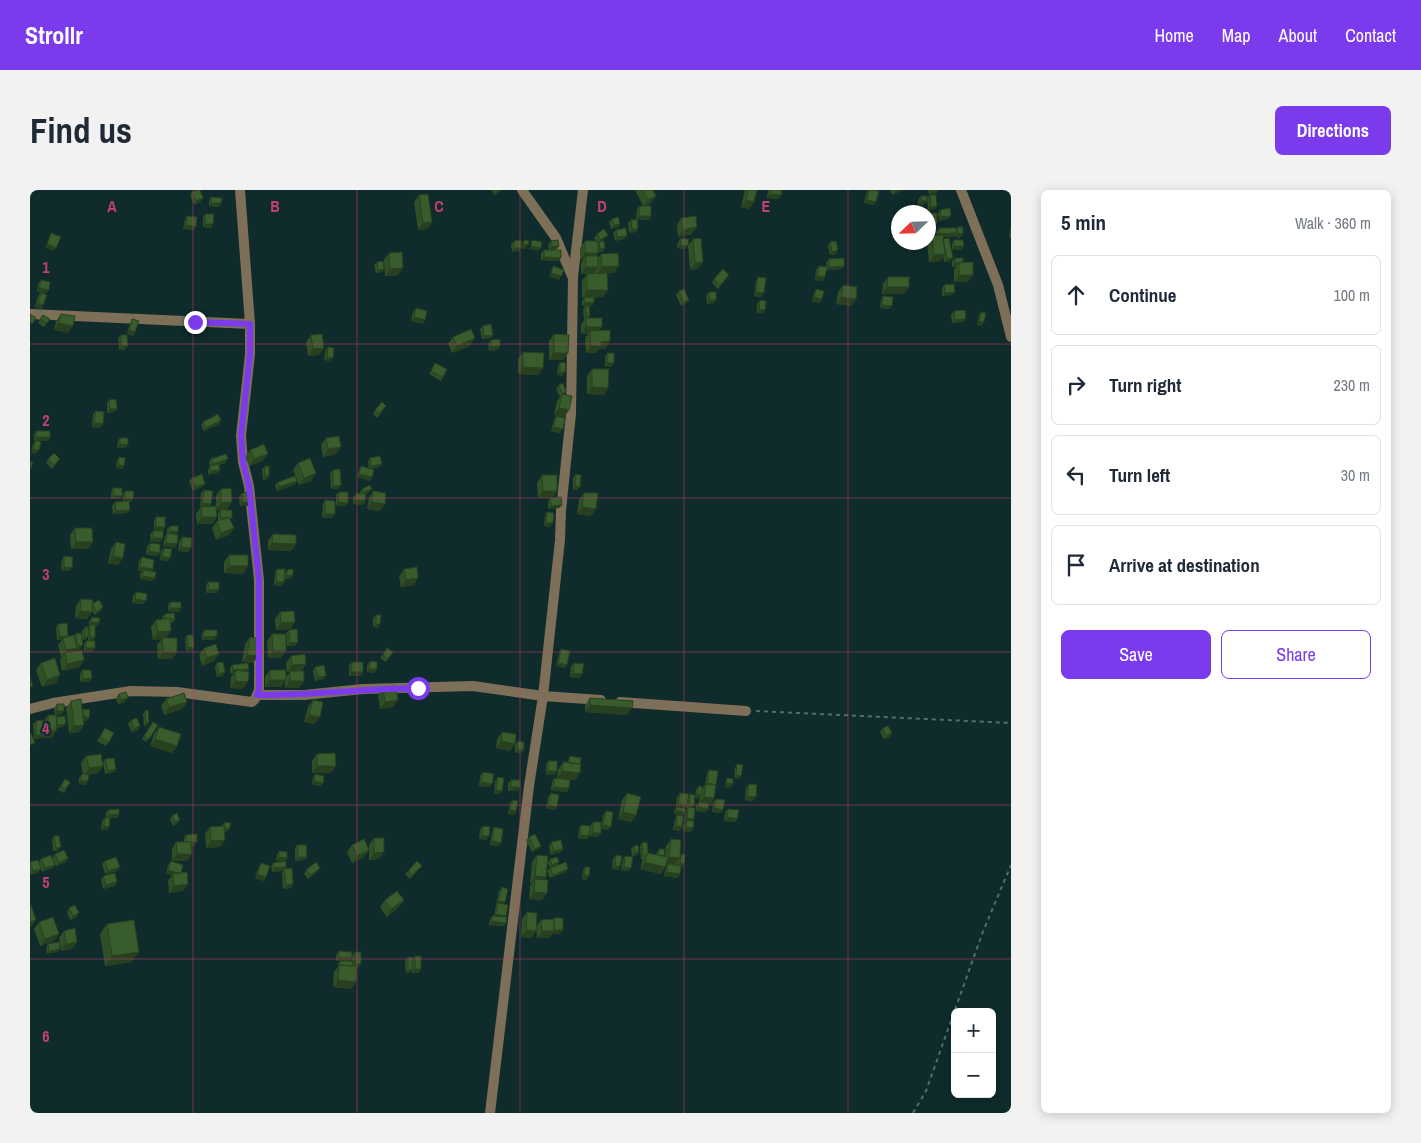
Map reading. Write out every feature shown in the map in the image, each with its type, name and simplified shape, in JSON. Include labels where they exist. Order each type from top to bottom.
[{"type":"street","points":[[30,709],[53,703],[131,691],[177,692],[252,702],[257,695],[259,690],[260,644],[259,580],[249,486],[243,462],[241,436],[250,354],[250,324],[240,190]]},
{"type":"street","points":[[522,190],[556,238],[573,277]]},
{"type":"street","points":[[490,1113],[525,816],[543,696],[560,540],[561,510],[571,414],[573,277],[583,190]]},
{"type":"street","points":[[961,190],[998,285],[1011,337]]},
{"type":"street","points":[[30,314],[250,324]]},
{"type":"street","points":[[257,695],[304,695],[363,689],[473,686],[543,696],[746,711]]},
{"type":"path","points":[[746,711],[1011,723]]},
{"type":"path","points":[[913,1113],[926,1091],[982,934],[1011,865]]},
{"type":"building","points":[[200,190],[203,198],[196,201],[192,192]]},
{"type":"building","points":[[643,190],[653,190],[656,196],[648,200]]},
{"type":"building","points":[[748,190],[757,190],[754,202],[746,200]]},
{"type":"building","points":[[770,190],[782,190],[781,195],[770,194]]},
{"type":"building","points":[[869,190],[879,191],[876,202],[867,200]]},
{"type":"building","points":[[428,194],[432,222],[423,223],[419,195]]},
{"type":"building","points":[[930,195],[936,195],[937,206],[931,205]]},
{"type":"building","points":[[921,196],[927,196],[927,201],[921,201]]},
{"type":"building","points":[[211,197],[222,198],[221,203],[211,203]]},
{"type":"building","points":[[639,206],[651,206],[651,216],[639,216]]},
{"type":"building","points":[[950,208],[951,216],[941,217],[940,210]]},
{"type":"building","points":[[205,214],[214,214],[213,224],[205,224]]},
{"type":"building","points":[[187,216],[197,217],[196,227],[186,225]]},
{"type":"building","points":[[696,216],[697,227],[683,230],[681,218]]},
{"type":"building","points":[[618,217],[620,224],[614,225],[612,219]]},
{"type":"building","points":[[637,219],[638,229],[632,229],[631,220]]},
{"type":"building","points":[[958,227],[963,227],[963,234],[957,233]]},
{"type":"building","points":[[626,228],[627,236],[617,237],[616,230]]},
{"type":"building","points":[[939,228],[956,228],[956,233],[939,234]]},
{"type":"building","points":[[604,229],[608,235],[600,240],[597,234]]},
{"type":"building","points":[[51,233],[61,237],[56,248],[47,244]]},
{"type":"building","points":[[943,235],[945,254],[934,255],[936,236]]},
{"type":"building","points":[[681,238],[689,239],[688,246],[680,245]]},
{"type":"building","points":[[701,238],[703,262],[695,263],[693,239]]},
{"type":"building","points":[[949,238],[953,258],[947,259],[943,239]]},
{"type":"building","points":[[521,240],[521,248],[514,248],[514,241]]},
{"type":"building","points":[[524,240],[529,241],[528,245],[523,244]]},
{"type":"building","points":[[532,240],[542,242],[541,248],[531,246]]},
{"type":"building","points":[[558,240],[559,246],[552,247],[551,241]]},
{"type":"building","points":[[954,240],[963,240],[964,246],[954,246]]},
{"type":"building","points":[[585,241],[598,241],[598,253],[585,253]]},
{"type":"building","points":[[604,241],[605,248],[600,249],[599,242]]},
{"type":"building","points":[[836,241],[838,250],[832,252],[830,242]]},
{"type":"building","points":[[544,250],[561,250],[561,258],[544,257]]},
{"type":"building","points":[[402,252],[403,268],[390,269],[389,253]]},
{"type":"building","points":[[618,253],[619,266],[602,267],[601,254]]},
{"type":"building","points":[[586,256],[598,256],[598,267],[586,267]]},
{"type":"building","points":[[844,258],[844,266],[829,267],[829,259]]},
{"type":"building","points":[[955,258],[963,258],[963,262],[955,263]]},
{"type":"building","points":[[383,261],[384,269],[378,270],[377,262]]},
{"type":"building","points":[[973,262],[973,275],[959,275],[959,263]]},
{"type":"building","points":[[553,266],[564,270],[561,276],[551,273]]},
{"type":"building","points":[[819,266],[827,267],[825,277],[817,276]]},
{"type":"building","points":[[723,269],[729,275],[720,285],[714,279]]},
{"type":"building","points":[[607,273],[608,290],[587,290],[587,274]]},
{"type":"building","points":[[758,277],[766,278],[764,293],[756,292]]},
{"type":"building","points":[[888,277],[909,277],[909,287],[887,287]]},
{"type":"building","points":[[41,280],[50,282],[49,290],[39,288]]},
{"type":"building","points":[[954,284],[955,292],[945,293],[944,285]]},
{"type":"building","points":[[843,285],[857,287],[856,299],[841,297]]},
{"type":"building","points":[[684,289],[689,300],[683,302],[679,291]]},
{"type":"building","points":[[816,289],[824,291],[822,299],[814,297]]},
{"type":"building","points":[[709,292],[716,292],[716,300],[709,300]]},
{"type":"building","points":[[41,293],[47,295],[43,305],[38,303]]},
{"type":"building","points":[[883,296],[893,297],[892,306],[882,305]]},
{"type":"building","points":[[594,297],[594,302],[585,303],[584,298]]},
{"type":"building","points":[[760,300],[766,301],[765,310],[759,309]]},
{"type":"building","points":[[585,306],[589,306],[590,316],[587,316]]},
{"type":"building","points":[[416,308],[427,311],[425,320],[414,317]]},
{"type":"building","points":[[965,310],[966,319],[955,320],[954,311]]},
{"type":"building","points":[[981,312],[986,313],[984,322],[979,321]]},
{"type":"building","points":[[30,314],[36,318],[32,324],[30,322]]},
{"type":"building","points":[[61,314],[75,316],[73,326],[59,323]]},
{"type":"building","points":[[43,315],[50,319],[47,323],[40,319]]},
{"type":"building","points":[[586,318],[602,318],[602,327],[586,327]]},
{"type":"building","points":[[132,319],[139,321],[135,332],[129,330]]},
{"type":"building","points":[[491,324],[493,335],[484,336],[483,326]]},
{"type":"building","points":[[471,329],[475,338],[457,346],[453,337]]},
{"type":"building","points":[[610,330],[610,341],[601,342],[601,346],[591,346],[590,331]]},
{"type":"building","points":[[322,334],[324,348],[313,349],[311,335]]},
{"type":"building","points":[[554,334],[569,335],[568,353],[554,353]]},
{"type":"building","points":[[121,335],[127,335],[128,346],[121,346]]},
{"type":"building","points":[[500,339],[500,346],[491,347],[491,340]]},
{"type":"building","points":[[328,347],[334,348],[333,358],[327,357]]},
{"type":"building","points":[[523,352],[544,353],[543,368],[523,367]]},
{"type":"building","points":[[607,353],[614,353],[614,363],[607,363]]},
{"type":"building","points":[[560,362],[566,363],[565,372],[560,372]]},
{"type":"building","points":[[435,363],[447,369],[443,377],[431,371]]},
{"type":"building","points":[[592,369],[609,369],[608,388],[592,387]]},
{"type":"building","points":[[563,383],[566,392],[562,394],[559,385]]},
{"type":"building","points":[[562,394],[572,396],[569,410],[559,408]]},
{"type":"building","points":[[116,399],[117,409],[110,409],[109,400]]},
{"type":"building","points":[[382,402],[386,406],[379,414],[375,410]]},
{"type":"building","points":[[96,411],[104,412],[103,424],[94,423]]},
{"type":"building","points":[[218,414],[221,420],[206,428],[203,422]]},
{"type":"building","points":[[556,416],[565,418],[563,429],[554,427]]},
{"type":"building","points":[[36,431],[50,431],[50,437],[36,437]]},
{"type":"building","points":[[339,436],[341,447],[328,449],[326,438]]},
{"type":"building","points":[[120,438],[128,438],[128,445],[120,444]]},
{"type":"building","points":[[36,440],[41,442],[39,450],[33,449]]},
{"type":"building","points":[[264,444],[268,454],[254,459],[250,450]]},
{"type":"building","points":[[54,453],[60,459],[54,465],[48,459]]},
{"type":"building","points":[[226,454],[228,459],[213,464],[211,459]]},
{"type":"building","points":[[380,456],[382,464],[371,466],[370,458]]},
{"type":"building","points":[[119,457],[125,458],[124,466],[118,465]]},
{"type":"building","points":[[310,458],[316,473],[304,478],[298,463]]},
{"type":"building","points":[[219,464],[220,470],[211,471],[210,466]]},
{"type":"building","points":[[265,466],[269,466],[269,476],[265,476]]},
{"type":"building","points":[[361,466],[374,470],[372,477],[359,474]]},
{"type":"building","points":[[340,469],[341,485],[333,486],[333,470]]},
{"type":"building","points":[[202,474],[205,484],[195,487],[192,478]]},
{"type":"building","points":[[576,474],[581,475],[580,487],[575,486]]},
{"type":"building","points":[[542,475],[557,475],[557,491],[543,491]]},
{"type":"building","points":[[295,476],[297,481],[279,487],[278,482]]},
{"type":"building","points":[[370,485],[372,489],[364,492],[362,489]]},
{"type":"building","points":[[113,488],[122,488],[122,496],[114,496]]},
{"type":"building","points":[[231,488],[232,502],[221,503],[221,489]]},
{"type":"building","points":[[204,490],[213,491],[211,504],[202,503]]},
{"type":"building","points":[[125,491],[134,491],[133,499],[125,499]]},
{"type":"building","points":[[373,491],[386,493],[385,504],[372,502]]},
{"type":"building","points":[[249,492],[250,502],[242,503],[242,493]]},
{"type":"building","points":[[339,492],[348,492],[348,503],[338,502]]},
{"type":"building","points":[[356,493],[366,494],[365,501],[355,500]]},
{"type":"building","points":[[584,493],[598,493],[596,509],[582,507]]},
{"type":"building","points":[[561,497],[562,505],[551,506],[550,498]]},
{"type":"building","points":[[325,500],[335,501],[335,514],[325,514]]},
{"type":"building","points":[[129,501],[130,510],[116,511],[115,502]]},
{"type":"building","points":[[216,506],[217,517],[202,517],[201,507]]},
{"type":"building","points":[[221,510],[232,510],[232,518],[220,517]]},
{"type":"building","points":[[547,512],[554,513],[553,523],[546,523]]},
{"type":"building","points":[[156,517],[165,517],[165,527],[156,527]]},
{"type":"building","points":[[229,517],[234,528],[221,533],[217,521]]},
{"type":"building","points":[[170,526],[178,526],[178,532],[170,531]]},
{"type":"building","points":[[75,528],[92,528],[93,542],[76,542]]},
{"type":"building","points":[[153,531],[163,531],[163,538],[153,538]]},
{"type":"building","points":[[167,533],[178,535],[177,544],[166,543]]},
{"type":"building","points":[[273,534],[296,535],[296,544],[272,543]]},
{"type":"building","points":[[182,537],[192,538],[191,548],[181,547]]},
{"type":"building","points":[[116,542],[125,544],[123,558],[113,556]]},
{"type":"building","points":[[150,543],[160,544],[160,553],[149,551]]},
{"type":"building","points":[[164,548],[172,549],[170,558],[162,556]]},
{"type":"building","points":[[229,555],[248,555],[248,566],[229,566]]},
{"type":"building","points":[[64,556],[73,557],[72,568],[64,567]]},
{"type":"building","points":[[142,557],[154,560],[153,569],[140,567]]},
{"type":"building","points":[[417,567],[418,578],[406,580],[404,569]]},
{"type":"building","points":[[277,569],[285,569],[284,582],[276,582]]},
{"type":"building","points":[[293,569],[293,575],[287,576],[287,570]]},
{"type":"building","points":[[143,570],[156,572],[155,578],[142,576]]},
{"type":"building","points":[[208,582],[219,582],[219,589],[209,590]]},
{"type":"building","points":[[136,592],[147,594],[146,601],[135,599]]},
{"type":"building","points":[[81,599],[93,600],[92,612],[80,611]]},
{"type":"building","points":[[99,600],[103,607],[97,612],[92,604]]},
{"type":"building","points":[[170,602],[181,602],[181,608],[170,608]]},
{"type":"building","points":[[294,611],[295,622],[281,623],[280,612]]},
{"type":"building","points":[[174,613],[175,619],[165,619],[165,614]]},
{"type":"building","points":[[376,615],[381,615],[380,624],[376,624]]},
{"type":"building","points":[[92,617],[100,618],[99,623],[91,622]]},
{"type":"building","points":[[170,618],[171,631],[158,632],[156,620]]},
{"type":"building","points":[[67,623],[68,636],[60,637],[58,624]]},
{"type":"building","points":[[90,625],[95,625],[95,637],[90,637]]},
{"type":"building","points":[[85,627],[88,627],[88,637],[85,637]]},
{"type":"building","points":[[297,629],[298,642],[290,643],[289,630]]},
{"type":"building","points":[[204,630],[217,630],[217,636],[204,637]]},
{"type":"building","points":[[81,633],[83,645],[78,646],[75,634]]},
{"type":"building","points":[[272,634],[286,634],[286,651],[273,651]]},
{"type":"building","points":[[74,635],[77,648],[66,650],[63,638]]},
{"type":"building","points":[[187,635],[193,635],[194,647],[188,648]]},
{"type":"building","points":[[250,637],[260,639],[258,656],[247,655]]},
{"type":"building","points":[[162,638],[177,638],[177,652],[163,652]]},
{"type":"building","points":[[86,641],[95,641],[95,648],[86,648]]},
{"type":"building","points":[[216,644],[219,654],[207,658],[204,648]]},
{"type":"building","points":[[387,648],[393,652],[388,659],[383,655]]},
{"type":"building","points":[[561,649],[570,651],[567,665],[558,663]]},
{"type":"building","points":[[82,650],[84,660],[67,664],[65,653]]},
{"type":"building","points":[[305,654],[306,664],[292,665],[291,656]]},
{"type":"building","points":[[55,658],[60,675],[47,680],[41,663]]},
{"type":"building","points":[[370,661],[377,662],[377,669],[369,669]]},
{"type":"building","points":[[223,662],[225,672],[219,674],[217,663]]},
{"type":"building","points":[[352,662],[363,662],[363,672],[351,672]]},
{"type":"building","points":[[248,663],[249,669],[233,670],[232,665]]},
{"type":"building","points":[[574,663],[584,664],[582,674],[573,673]]},
{"type":"building","points":[[324,665],[326,676],[318,677],[315,667]]},
{"type":"building","points":[[82,670],[91,670],[92,678],[83,679]]},
{"type":"building","points":[[236,670],[249,672],[248,682],[235,681]]},
{"type":"building","points":[[270,670],[286,670],[286,680],[270,680]]},
{"type":"building","points":[[290,671],[304,671],[304,681],[290,681]]},
{"type":"building","points":[[396,686],[398,700],[385,702],[383,688]]},
{"type":"building","points":[[126,692],[128,698],[121,700],[119,694]]},
{"type":"building","points":[[184,693],[187,702],[169,707],[166,699]]},
{"type":"building","points":[[590,698],[633,701],[632,708],[590,705]]},
{"type":"building","points":[[81,699],[84,725],[74,726],[71,701]]},
{"type":"building","points":[[313,700],[323,702],[320,717],[309,715]]},
{"type":"building","points":[[57,704],[64,704],[64,711],[57,711]]},
{"type":"building","points":[[83,709],[90,710],[89,718],[83,716]]},
{"type":"building","points":[[148,710],[149,722],[146,723],[145,711]]},
{"type":"building","points":[[48,715],[57,715],[56,731],[48,731]]},
{"type":"building","points":[[65,716],[66,724],[57,725],[57,717]]},
{"type":"building","points":[[137,718],[140,726],[134,729],[131,720]]},
{"type":"building","points":[[43,720],[44,735],[36,735],[36,721]]},
{"type":"building","points":[[153,722],[158,725],[149,739],[144,736]]},
{"type":"building","points":[[888,726],[892,733],[886,736],[883,728]]},
{"type":"building","points":[[159,727],[181,734],[177,746],[155,739]]},
{"type":"building","points":[[105,728],[114,733],[109,742],[100,737]]},
{"type":"building","points":[[502,732],[516,734],[515,744],[501,741]]},
{"type":"building","points":[[30,733],[35,743],[30,745]]},
{"type":"building","points":[[518,741],[524,742],[524,750],[517,749]]},
{"type":"building","points":[[335,753],[336,766],[317,766],[317,754]]},
{"type":"building","points":[[101,754],[103,766],[89,768],[86,756]]},
{"type":"building","points":[[570,756],[581,758],[580,764],[569,763]]},
{"type":"building","points":[[114,758],[116,769],[108,771],[105,759]]},
{"type":"building","points":[[548,761],[557,761],[557,771],[548,771]]},
{"type":"building","points":[[563,762],[581,764],[580,773],[562,771]]},
{"type":"building","points":[[737,764],[743,765],[741,776],[736,775]]},
{"type":"building","points":[[709,770],[718,771],[716,785],[707,783]]},
{"type":"building","points":[[483,772],[494,774],[492,784],[481,782]]},
{"type":"building","points":[[82,774],[89,775],[88,781],[81,781]]},
{"type":"building","points":[[315,774],[324,776],[323,783],[314,781]]},
{"type":"building","points":[[498,777],[504,778],[502,791],[496,790]]},
{"type":"building","points":[[554,778],[570,780],[569,788],[554,787]]},
{"type":"building","points":[[727,778],[733,779],[733,784],[726,783]]},
{"type":"building","points":[[65,779],[70,782],[66,789],[61,786]]},
{"type":"building","points":[[511,780],[520,780],[520,787],[511,787]]},
{"type":"building","points":[[706,784],[716,785],[714,798],[704,797]]},
{"type":"building","points":[[749,784],[757,785],[756,797],[747,796]]},
{"type":"building","points":[[699,786],[702,787],[701,795],[697,794]]},
{"type":"building","points":[[551,793],[559,795],[557,807],[548,805]]},
{"type":"building","points":[[627,793],[641,797],[636,815],[623,812]]},
{"type":"building","points":[[680,793],[689,794],[687,805],[678,804]]},
{"type":"building","points":[[690,794],[695,795],[694,806],[689,805]]},
{"type":"building","points":[[716,799],[725,800],[723,810],[714,808]]},
{"type":"building","points":[[513,800],[518,801],[516,811],[510,810]]},
{"type":"building","points":[[699,802],[709,803],[708,809],[698,807]]},
{"type":"building","points":[[677,807],[685,808],[685,812],[676,811]]},
{"type":"building","points":[[688,807],[695,808],[694,819],[687,818]]},
{"type":"building","points":[[119,809],[119,814],[109,815],[108,810]]},
{"type":"building","points":[[728,809],[739,810],[737,819],[727,817]]},
{"type":"building","points":[[606,811],[613,812],[611,827],[603,825]]},
{"type":"building","points":[[177,813],[180,820],[175,822],[172,816]]},
{"type":"building","points":[[677,815],[683,816],[682,827],[676,826]]},
{"type":"building","points":[[105,818],[110,818],[109,827],[104,826]]},
{"type":"building","points":[[687,820],[694,821],[693,828],[686,827]]},
{"type":"building","points":[[225,822],[231,823],[229,829],[224,827]]},
{"type":"building","points":[[593,822],[601,822],[601,833],[593,833]]},
{"type":"building","points":[[581,825],[590,826],[589,836],[580,835]]},
{"type":"building","points":[[224,826],[225,840],[211,841],[210,827]]},
{"type":"building","points":[[483,826],[490,827],[489,836],[482,836]]},
{"type":"building","points":[[494,827],[503,829],[501,843],[492,841]]},
{"type":"building","points":[[197,834],[197,842],[186,842],[186,835]]},
{"type":"building","points":[[535,834],[541,846],[535,849],[529,837]]},
{"type":"building","points":[[54,836],[59,836],[61,847],[56,848]]},
{"type":"building","points":[[374,838],[384,838],[384,852],[374,853]]},
{"type":"building","points":[[364,839],[369,850],[357,856],[352,845]]},
{"type":"building","points":[[671,839],[681,840],[680,858],[669,857]]},
{"type":"building","points":[[561,840],[563,849],[554,851],[551,842]]},
{"type":"building","points":[[176,842],[191,842],[192,854],[177,854]]},
{"type":"building","points":[[647,842],[648,853],[643,856],[642,843]]},
{"type":"building","points":[[297,845],[306,845],[307,857],[298,857]]},
{"type":"building","points":[[638,845],[639,852],[635,852],[634,846]]},
{"type":"building","points":[[659,849],[665,849],[664,856],[658,855]]},
{"type":"building","points":[[64,850],[68,858],[59,863],[55,854]]},
{"type":"building","points":[[279,851],[287,852],[287,858],[279,857]]},
{"type":"building","points":[[647,853],[668,857],[665,867],[645,862]]},
{"type":"building","points":[[681,854],[685,855],[684,864],[680,863]]},
{"type":"building","points":[[51,855],[55,865],[45,868],[41,859]]},
{"type":"building","points":[[537,855],[548,856],[546,877],[535,876]]},
{"type":"building","points":[[616,855],[622,856],[620,866],[615,866]]},
{"type":"building","points":[[625,856],[633,857],[631,868],[624,867]]},
{"type":"building","points":[[116,857],[120,867],[108,871],[105,861]]},
{"type":"building","points":[[557,857],[559,862],[552,865],[550,859]]},
{"type":"building","points":[[38,860],[41,869],[33,871],[30,862]]},
{"type":"building","points":[[171,861],[183,865],[181,873],[168,870]]},
{"type":"building","points":[[286,861],[286,867],[274,868],[273,863]]},
{"type":"building","points":[[417,861],[422,866],[412,875],[408,871]]},
{"type":"building","points":[[316,862],[320,868],[311,875],[306,870]]},
{"type":"building","points":[[566,862],[568,869],[553,875],[550,868]]},
{"type":"building","points":[[261,863],[270,866],[266,877],[257,874]]},
{"type":"building","points":[[668,864],[681,866],[680,874],[667,872]]},
{"type":"building","points":[[585,867],[590,867],[589,876],[584,875]]},
{"type":"building","points":[[292,868],[293,884],[286,885],[284,869]]},
{"type":"building","points":[[187,872],[188,884],[174,886],[173,874]]},
{"type":"building","points":[[115,873],[117,882],[106,885],[103,876]]},
{"type":"building","points":[[535,879],[548,880],[547,893],[534,892]]},
{"type":"building","points":[[502,887],[508,889],[505,902],[498,901]]},
{"type":"building","points":[[397,891],[404,900],[391,909],[385,900]]},
{"type":"building","points":[[498,903],[508,905],[506,916],[496,914]]},
{"type":"building","points":[[30,905],[36,920],[30,922]]},
{"type":"building","points":[[75,905],[79,913],[73,916],[69,908]]},
{"type":"building","points":[[527,912],[537,913],[536,931],[526,930]]},
{"type":"building","points":[[492,916],[507,917],[506,923],[492,921]]},
{"type":"building","points":[[53,917],[59,934],[45,939],[39,922]]},
{"type":"building","points":[[554,918],[563,918],[563,930],[554,930]]},
{"type":"building","points":[[554,919],[554,931],[542,931],[541,920]]},
{"type":"building","points":[[134,920],[139,952],[112,956],[107,924]]},
{"type":"building","points":[[75,928],[77,942],[66,944],[64,931]]},
{"type":"building","points":[[59,942],[60,949],[49,951],[48,944]]},
{"type":"building","points":[[339,951],[352,952],[352,958],[338,958]]},
{"type":"building","points":[[355,952],[361,952],[361,964],[355,964]]},
{"type":"building","points":[[415,956],[421,956],[421,969],[415,969]]},
{"type":"building","points":[[408,957],[412,957],[412,970],[408,970]]},
{"type":"building","points":[[340,961],[353,961],[352,966],[340,965]]},
{"type":"building","points":[[339,965],[357,966],[356,982],[338,980]]},
{"type":"route","points":[[195,322],[250,324],[250,354],[241,436],[243,462],[249,486],[259,580],[260,644],[259,690],[257,695],[304,695],[363,689],[418,688]]}]
